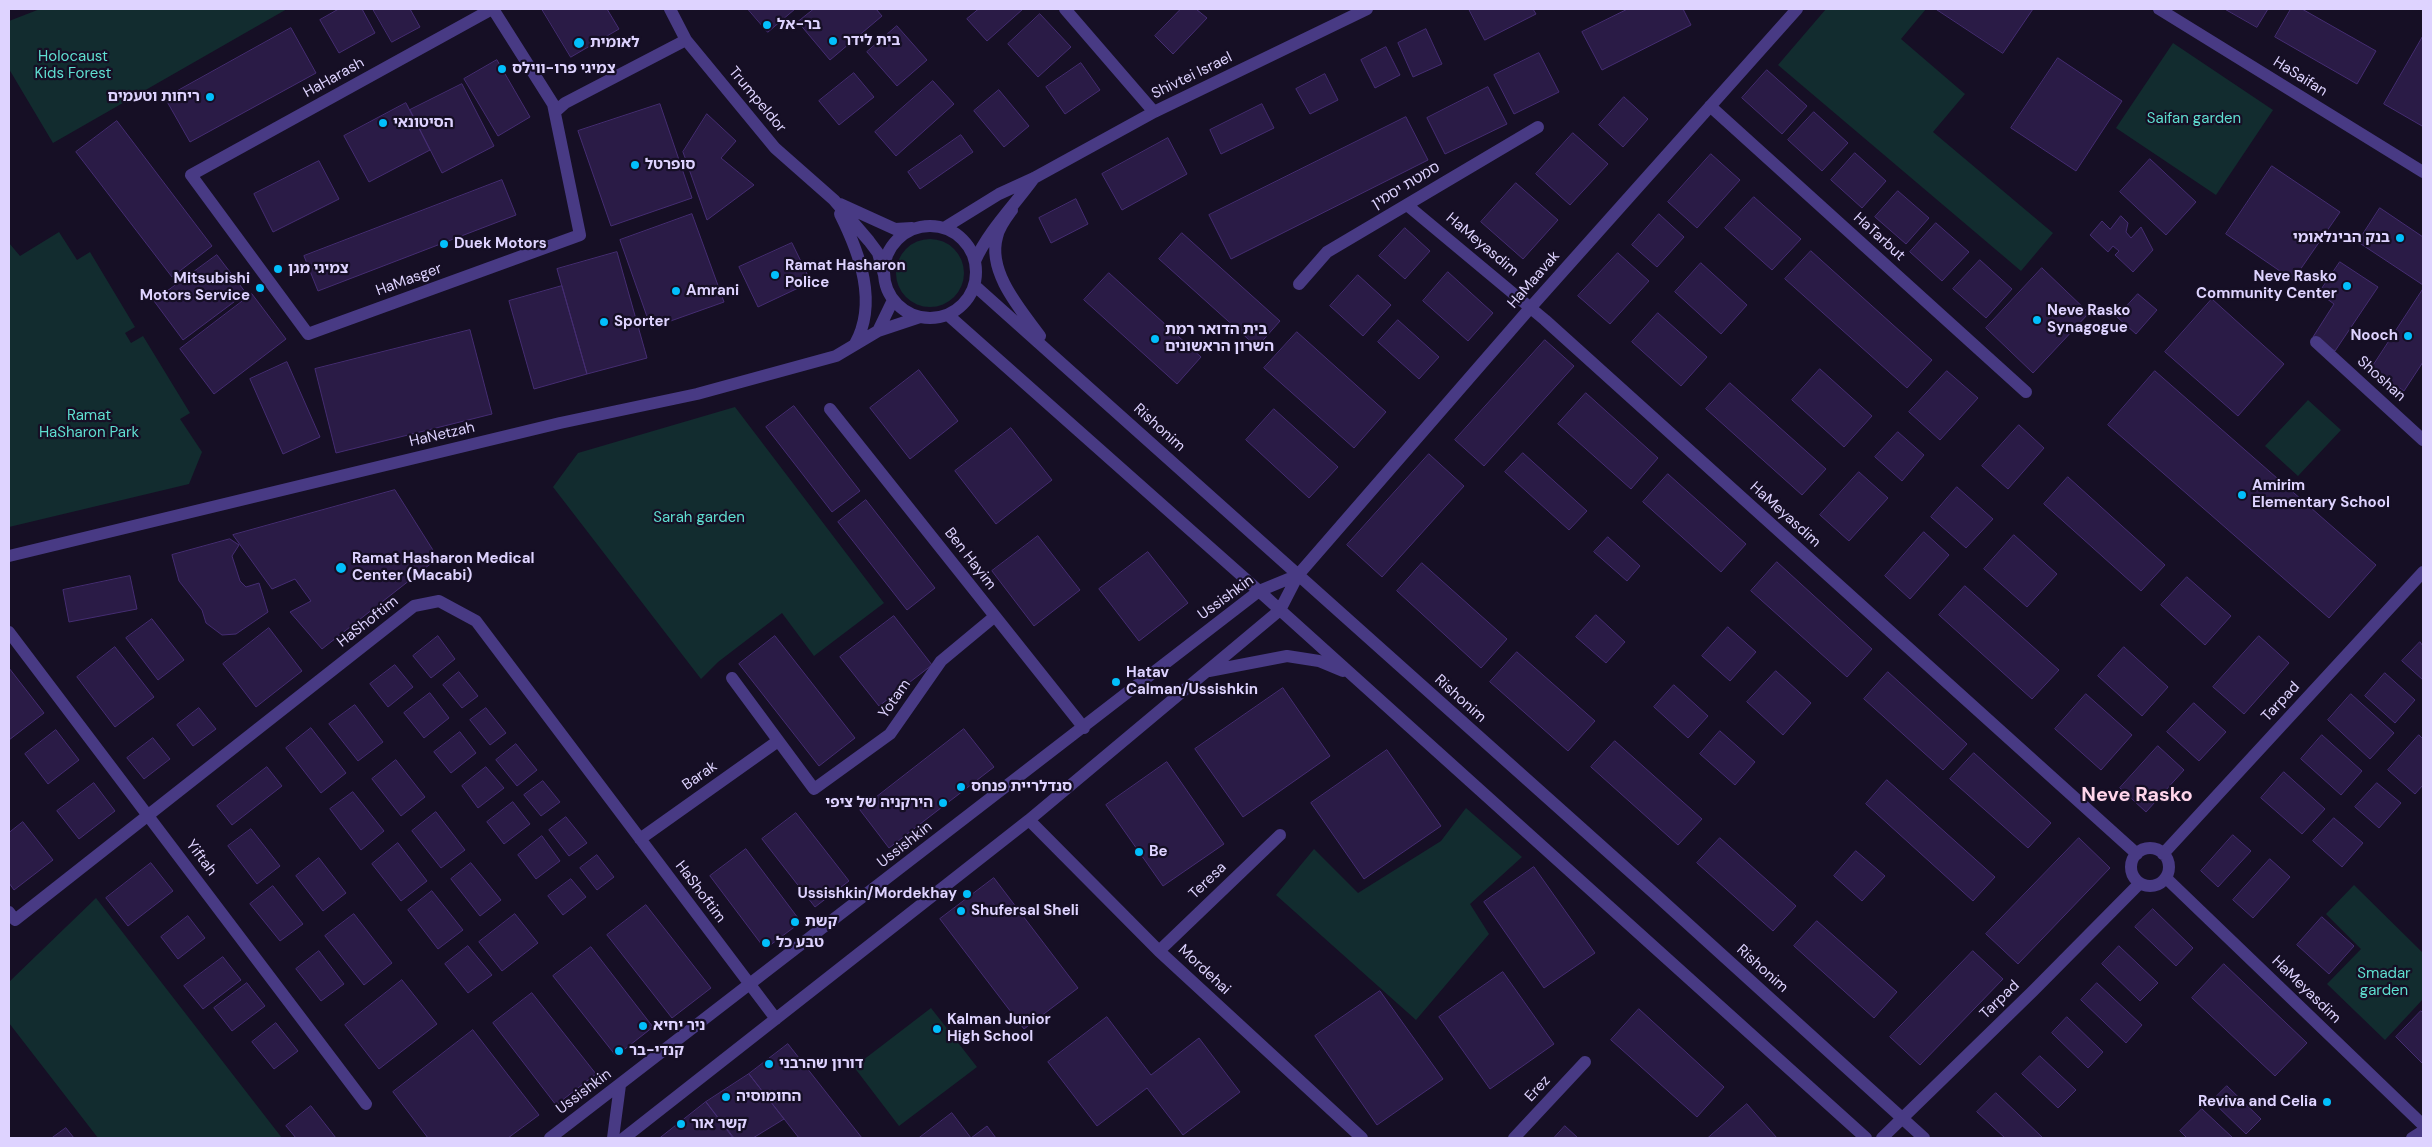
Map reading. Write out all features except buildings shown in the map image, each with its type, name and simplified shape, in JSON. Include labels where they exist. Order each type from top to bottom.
[{"type":"street","name":"HaHarash","points":[[191,175],[493,9],[558,106]]},
{"type":"street","name":"Trumpeldor","points":[[670,9],[686,40],[775,148],[834,200],[878,254],[884,275]]},
{"type":"street","points":[[1065,9],[1154,112]]},
{"type":"street","name":"HaMaavak","points":[[1298,575],[1531,307],[1798,9]]},
{"type":"street","name":"HaSaifan","points":[[2159,9],[2423,172]]},
{"type":"street","name":"Shivtei Israel","points":[[944,228],[1000,194],[1034,178],[1154,112],[1363,10]]},
{"type":"street","points":[[558,106],[686,40]]},
{"type":"street","name":"HaMasger","points":[[191,175],[308,334],[580,235],[558,106]]},
{"type":"street","name":"HaTarbut","points":[[1710,106],[2026,392]]},
{"type":"street","name":"סמטת יסמין","points":[[1299,284],[1327,252],[1538,127]]},
{"type":"street","name":"Shivtei Israel","points":[[975,261],[983,244],[1012,210],[1034,178]]},
{"type":"street","points":[[834,200],[860,264],[866,290],[864,329],[855,345]]},
{"type":"street","name":"Trumpeldor","points":[[834,200],[878,224],[895,229],[917,228]]},
{"type":"street","name":"HaMeyasdim","points":[[1408,204],[1531,307],[2136,854]]},
{"type":"street","points":[[1012,210],[996,238],[996,260],[1001,276],[1024,314],[1058,360]]},
{"type":"street","points":[[933,226],[944,228],[958,236],[972,253],[975,261],[974,285],[961,306],[948,315],[936,318],[920,317],[905,311],[893,300],[888,291],[884,275],[885,259],[892,245],[902,235],[917,228],[933,226]]},
{"type":"street","name":"Rishonim","points":[[974,285],[1655,894],[1924,1138]]},
{"type":"street","points":[[878,331],[893,300]]},
{"type":"street","points":[[948,315],[1259,591],[1866,1138]]},
{"type":"street","name":"HaNetzah","points":[[9,556],[560,423],[697,394],[836,356],[878,331],[920,317]]},
{"type":"street","name":"Shoshan","points":[[2316,342],[2423,440]]},
{"type":"street","name":"Ben Hayim","points":[[830,409],[1084,728]]},
{"type":"street","name":"Tarpad","points":[[2163,854],[2423,572]]},
{"type":"street","points":[[624,1138],[1029,820],[1280,610],[1298,575]]},
{"type":"street","name":"Ussishkin","points":[[550,1138],[1084,728],[1259,591],[1298,575]]},
{"type":"street","name":"HaShoftim","points":[[12,916],[148,815],[414,606],[439,601],[476,621],[776,1019]]},
{"type":"street","name":"Yotam","points":[[778,741],[814,789],[890,734],[942,661],[994,617]]},
{"type":"street","name":"Yiftah","points":[[9,632],[366,1104]]},
{"type":"street","points":[[1206,672],[1287,656],[1318,661],[1350,674]]},
{"type":"street","points":[[732,678],[778,741]]},
{"type":"street","name":"Barak","points":[[640,839],[778,741]]},
{"type":"street","name":"Mordehai","points":[[1029,820],[1159,951],[1362,1138]]},
{"type":"street","name":"Teresa","points":[[1159,951],[1280,835]]},
{"type":"street","points":[[2152,848],[2163,854],[2169,866],[2166,878],[2152,886],[2140,883],[2132,872],[2131,866],[2136,854],[2145,849],[2152,848]]},
{"type":"street","name":"HaMeyasdim","points":[[2166,878],[2423,1125]]},
{"type":"street","name":"Tarpad","points":[[1882,1138],[2033,991],[2140,883]]},
{"type":"street","name":"Erez","points":[[1514,1138],[1586,1062]]},
{"type":"street","points":[[613,1138],[620,1085]]},
{"type":"street","points":[[2412,1138],[2423,1131]]},
{"type":"green space","name":"Holocaust Kids Forest","points":[[40,9],[287,9],[53,143],[9,69],[9,21]]},
{"type":"green space","points":[[1826,9],[1926,9],[1901,39],[1965,94],[1933,132],[2053,233],[2021,271],[1778,65]]},
{"type":"green space","name":"Saifan garden","points":[[2173,43],[2273,110],[2216,195],[2116,128]]},
{"type":"green space","name":"Ramat HaSharon Park","points":[[59,232],[77,260],[90,252],[135,327],[125,333],[131,343],[143,336],[190,413],[180,419],[202,452],[189,484],[9,527],[9,243],[20,256]]},
{"type":"green space","points":[[930,239],[943,242],[954,249],[961,260],[964,273],[961,286],[954,297],[943,304],[930,307],[917,304],[906,297],[899,286],[896,273],[899,260],[906,249],[917,242]]},
{"type":"green space","points":[[2308,400],[2341,430],[2298,476],[2265,446]]},
{"type":"green space","name":"Sarah garden","points":[[735,407],[884,603],[814,656],[782,613],[718,662],[701,679],[553,487],[578,453]]},
{"type":"green space","points":[[1466,808],[1522,857],[1470,904],[1489,934],[1416,1020],[1276,895],[1314,849],[1358,893],[1441,841]]},
{"type":"green space","name":"Smadar garden","points":[[2354,885],[2423,953],[2423,999],[2385,1040],[2327,984],[2361,949],[2326,914]]},
{"type":"green space","points":[[96,898],[282,1138],[98,1138],[9,1023],[9,982]]},
{"type":"green space","points":[[931,1008],[977,1067],[899,1126],[854,1067]]},
{"type":"place","name":"בר-אל","points":[[767,25]]},
{"type":"place","name":"בית לידר","points":[[833,41]]},
{"type":"place","name":"לאומית","points":[[579,43]]},
{"type":"place","name":"צמיגי פרו-ווילס","points":[[502,69]]},
{"type":"place","name":"ריחות וטעמים","points":[[210,97]]},
{"type":"place","name":"הסיטונאי","points":[[383,123]]},
{"type":"place","name":"סופרטל","points":[[635,165]]},
{"type":"place","name":"בנק הבינלאומי","points":[[2400,238]]},
{"type":"place","name":"Duek Motors","points":[[444,244]]},
{"type":"place","name":"צמיגי מגן","points":[[278,269]]},
{"type":"place","name":"Ramat Hasharon Police","points":[[775,275]]},
{"type":"place","name":"Neve Rasko Community Center","points":[[2347,286]]},
{"type":"place","name":"Mitsubishi Motors Service","points":[[260,288]]},
{"type":"place","name":"Amrani","points":[[676,291]]},
{"type":"place","name":"Neve Rasko Synagogue","points":[[2037,320]]},
{"type":"place","name":"Sporter","points":[[604,322]]},
{"type":"place","name":"Nooch","points":[[2408,336]]},
{"type":"place","name":"בית הדואר רמת השרון הראשונים","points":[[1155,339]]},
{"type":"place","name":"Amirim Elementary School","points":[[2242,495]]},
{"type":"place","name":"Ramat Hasharon Medical Center (Macabi)","points":[[341,568]]},
{"type":"place","name":"Hatav Calman/Ussishkin","points":[[1116,682]]},
{"type":"place","name":"סנדלריית פנחס","points":[[961,787]]},
{"type":"place","name":"הירקניה של ציפי","points":[[943,803]]},
{"type":"place","name":"Be","points":[[1139,852]]},
{"type":"place","name":"Ussishkin/Mordekhay","points":[[967,894]]},
{"type":"place","name":"Shufersal Sheli","points":[[961,911]]},
{"type":"place","name":"קשת","points":[[795,922]]},
{"type":"place","name":"טבע כל","points":[[766,943]]},
{"type":"place","name":"ניר יחיא","points":[[643,1026]]},
{"type":"place","name":"Kalman Junior High School","points":[[937,1029]]},
{"type":"place","name":"קנדי-בר","points":[[619,1051]]},
{"type":"place","name":"דורון שהרבני","points":[[769,1064]]},
{"type":"place","name":"החומוסיה","points":[[726,1097]]},
{"type":"place","name":"Reviva and Celia","points":[[2327,1102]]},
{"type":"place","name":"קשר אור","points":[[681,1124]]},
{"type":"district","name":"Neve Rasko","points":[[2137,796]]}]
